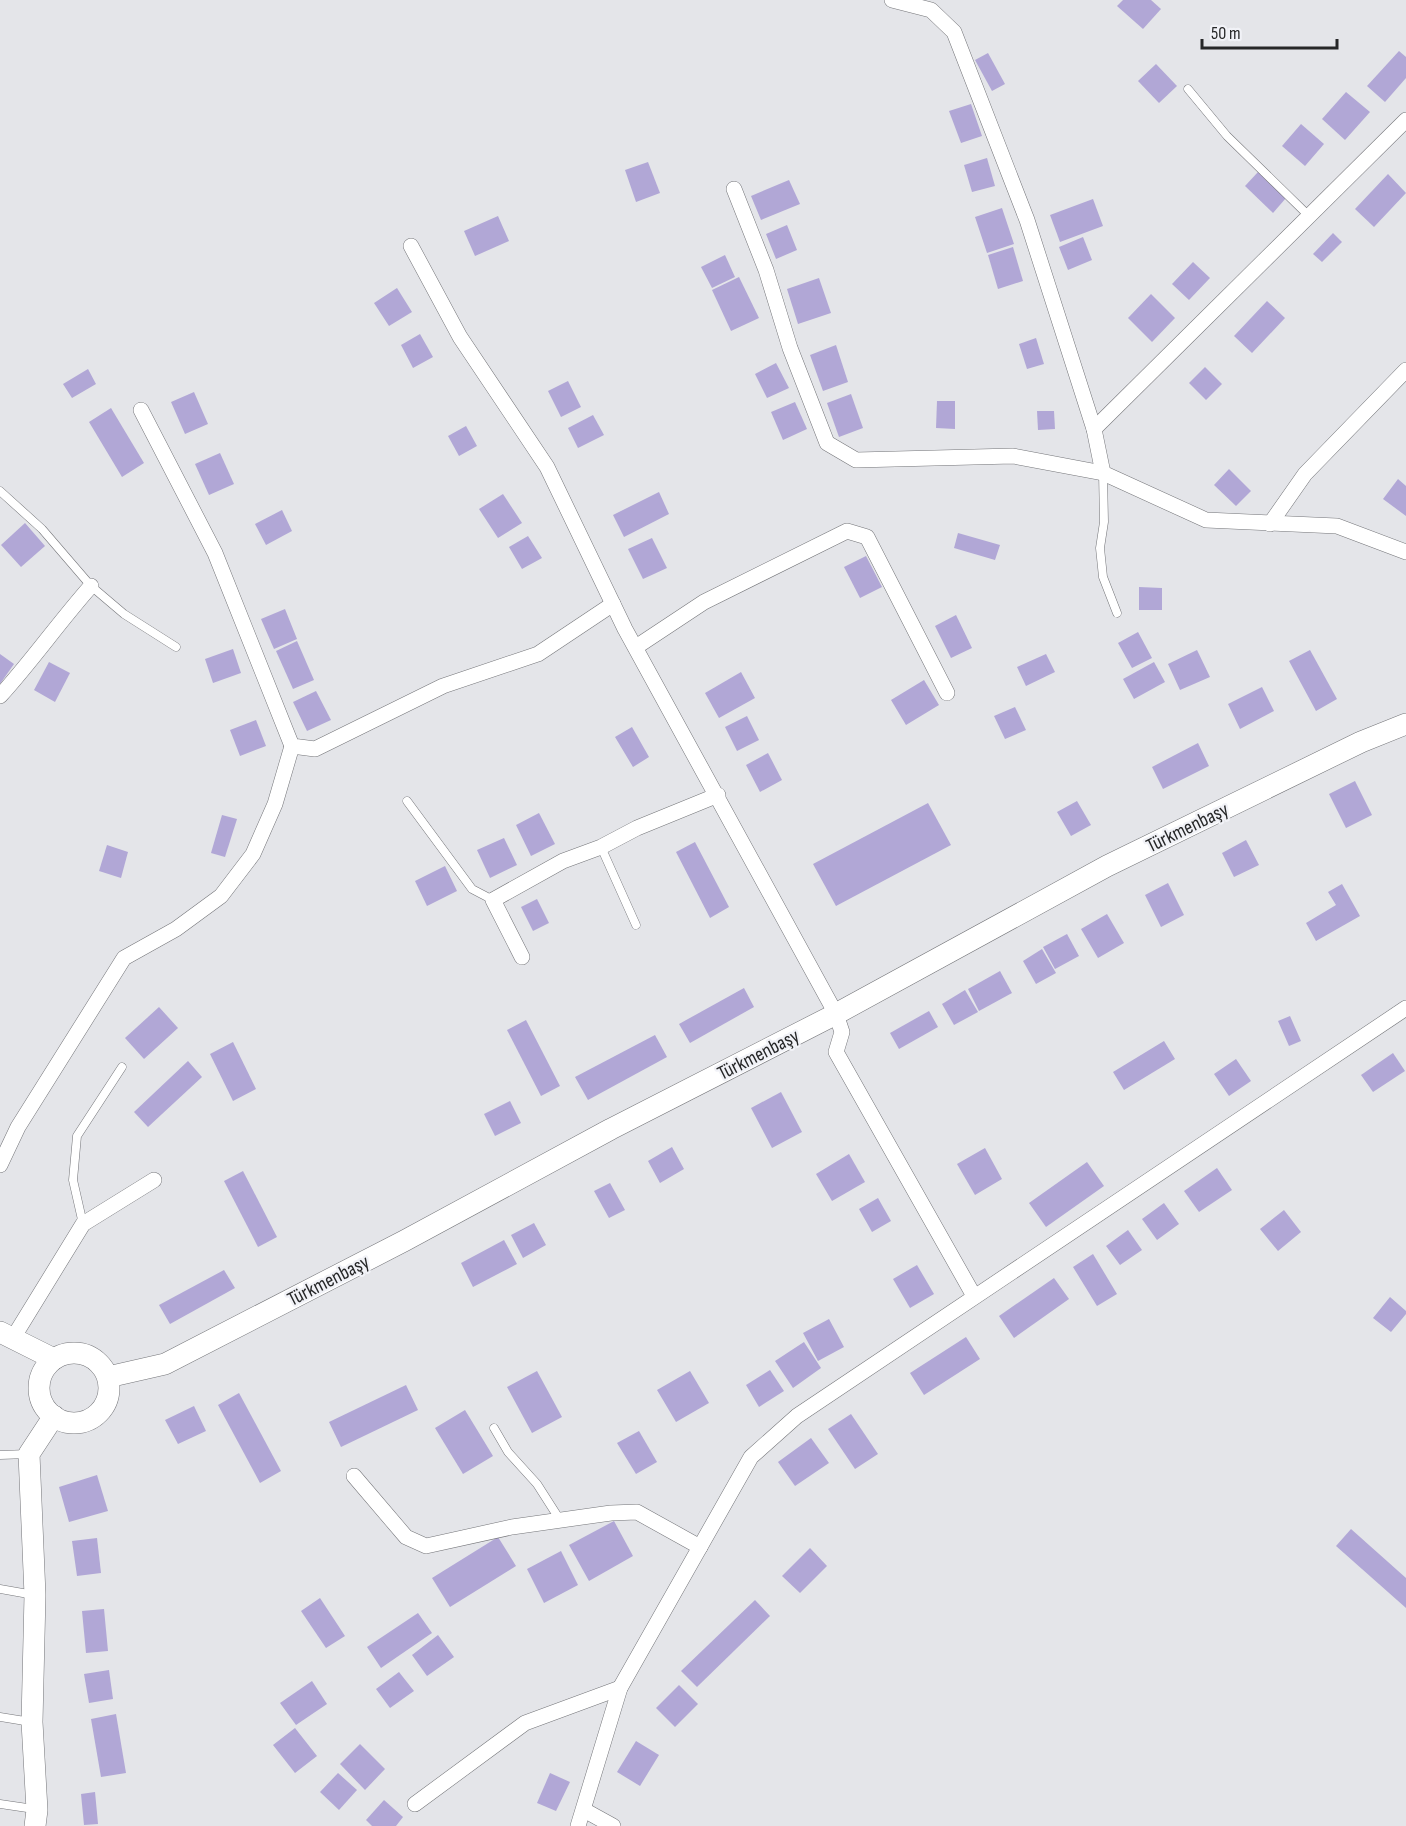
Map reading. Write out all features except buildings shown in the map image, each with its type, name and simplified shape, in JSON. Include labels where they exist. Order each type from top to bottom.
[{"type":"street","points":[[892,0],[931,10],[954,32],[1027,220],[1094,429],[1103,473]]},
{"type":"street","points":[[1094,429],[1406,120]]},
{"type":"street","points":[[734,189],[766,270],[790,348],[827,443],[856,460],[1013,456],[1103,473],[1206,520],[1337,526],[1406,552]]},
{"type":"street","points":[[411,246],[460,337],[547,467],[613,604],[836,1014],[842,1032],[836,1052],[974,1296]]},
{"type":"street","points":[[1270,524],[1305,474],[1406,370]]},
{"type":"street","points":[[0,1165],[18,1127],[124,958],[176,929],[221,896],[253,854],[275,804],[292,746],[215,553],[141,410]]},
{"type":"street","points":[[636,647],[704,602],[847,531],[867,537],[947,693]]},
{"type":"street","points":[[0,696],[27,667],[58,623],[91,586]]},
{"type":"street","points":[[292,746],[315,749],[443,686],[538,654],[613,604]]},
{"type":"street","name":"Türkmenbaşy","points":[[108,1377],[165,1364],[404,1241],[611,1129],[836,1014],[1107,866],[1361,742],[1406,724]]},
{"type":"street","points":[[522,957],[493,900],[563,861],[601,847],[637,828],[718,795]]},
{"type":"street","points":[[578,1826],[620,1688],[751,1457],[796,1416],[1406,1008]]},
{"type":"street","points":[[54,1359],[7,1335],[83,1224],[154,1180]]},
{"type":"street","points":[[68,1353],[84,1354],[98,1362],[108,1377],[109,1394],[104,1407],[96,1416],[83,1423],[67,1423],[46,1410],[43,1404],[39,1385],[44,1370],[54,1359],[68,1353]]},
{"type":"street","points":[[36,1818],[32,1722],[35,1595],[29,1454],[54,1416]]},
{"type":"street","points":[[354,1476],[406,1537],[426,1546],[512,1527],[611,1513],[638,1512],[700,1547]]},
{"type":"street","points":[[415,1804],[525,1724],[620,1688]]},
{"type":"street","points":[[584,1810],[613,1826]]},
{"type":"lane","points":[[1188,89],[1227,136],[1309,216]]},
{"type":"lane","points":[[1103,473],[1104,522],[1100,548],[1103,577],[1117,613]]},
{"type":"lane","points":[[0,491],[42,529],[91,586],[124,614],[177,647]]},
{"type":"lane","points":[[407,801],[472,889],[493,900]]},
{"type":"lane","points":[[601,847],[636,925]]},
{"type":"lane","points":[[83,1224],[73,1180],[77,1136],[123,1067]]},
{"type":"lane","points":[[494,1428],[508,1452],[537,1484],[560,1520]]},
{"type":"lane","points":[[0,1455],[29,1454]]},
{"type":"lane","points":[[0,1589],[35,1595]]},
{"type":"lane","points":[[0,1717],[32,1722]]},
{"type":"lane","points":[[0,1804],[36,1818]]}]
